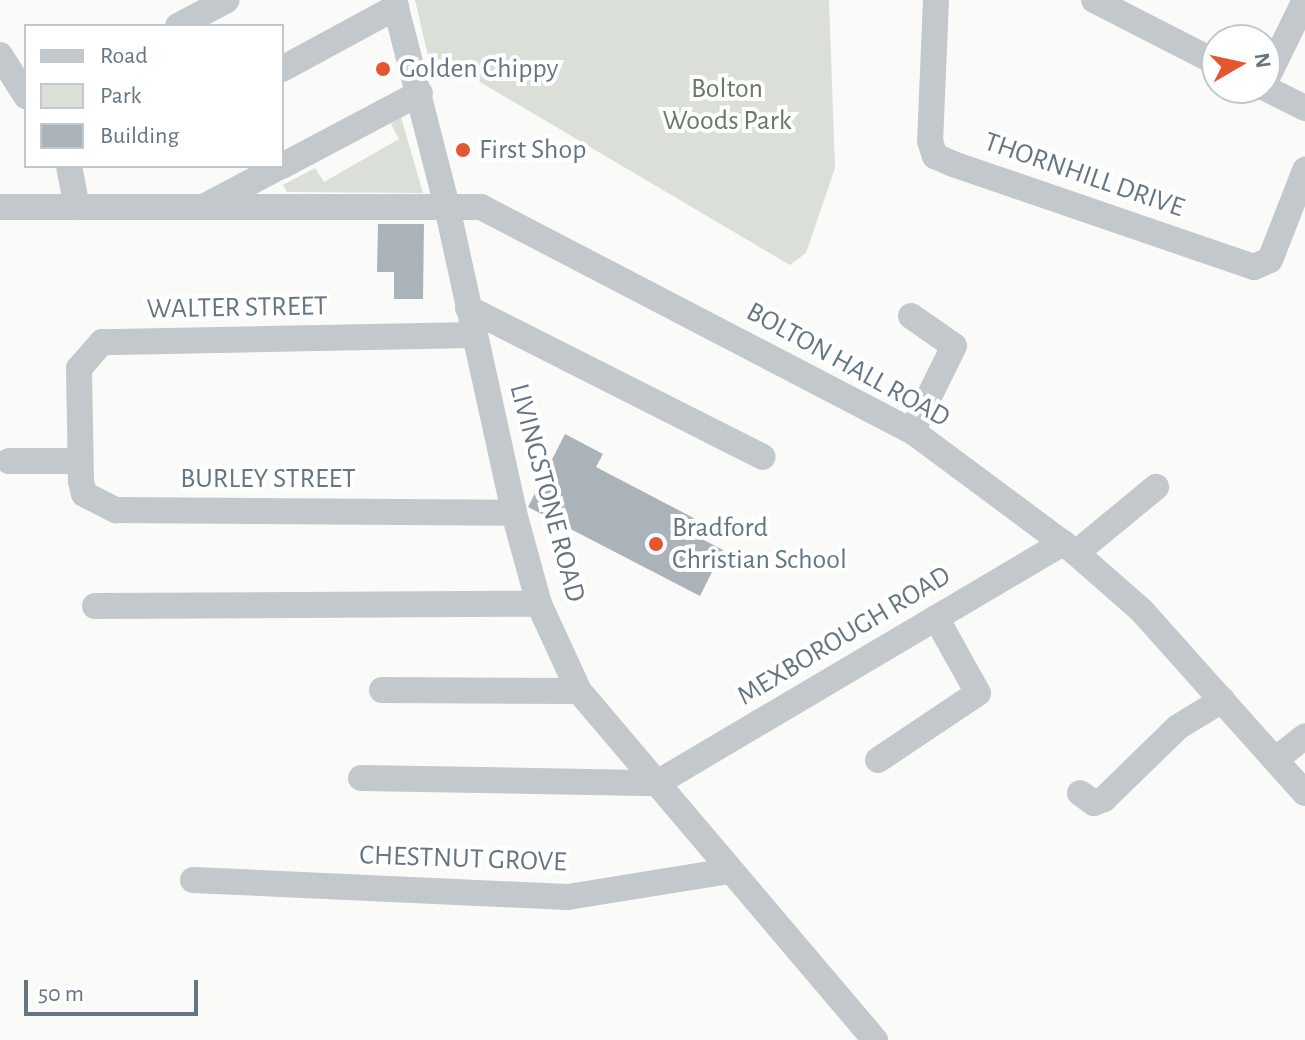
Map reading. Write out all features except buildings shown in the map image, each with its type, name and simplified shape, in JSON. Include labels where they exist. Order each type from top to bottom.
[{"type":"street","points":[[182,24],[227,0]]},
{"type":"street","name":"THORNHILL DRIVE","points":[[936,0],[930,141],[935,156],[1254,267],[1270,260],[1305,170]]},
{"type":"street","points":[[1094,0],[1201,55]]},
{"type":"street","points":[[1281,51],[1305,0]]},
{"type":"street","points":[[284,68],[395,4]]},
{"type":"street","name":"LIVINGSTONE ROAD","points":[[395,4],[447,207],[514,513],[539,604],[579,691],[728,871],[875,1040]]},
{"type":"street","points":[[0,55],[24,93]]},
{"type":"street","points":[[284,165],[420,93]]},
{"type":"street","points":[[1281,94],[1305,108]]},
{"type":"street","points":[[69,168],[77,207]]},
{"type":"street","points":[[201,208],[278,168]]},
{"type":"street","name":"BOLTON HALL ROAD","points":[[0,207],[481,207],[912,431],[1070,548],[1142,611],[1305,793]]},
{"type":"street","points":[[468,308],[763,457]]},
{"type":"street","points":[[911,316],[954,346],[912,431]]},
{"type":"street","name":"WALTER STREET","points":[[80,449],[79,368],[102,342],[474,335]]},
{"type":"street","points":[[9,461],[80,449]]},
{"type":"street","name":"BURLEY STREET","points":[[80,449],[84,494],[116,510],[514,513]]},
{"type":"street","name":"MEXBOROUGH ROAD","points":[[657,783],[936,618],[1070,548],[1156,487]]},
{"type":"street","points":[[95,606],[539,604]]},
{"type":"street","points":[[878,760],[978,693],[936,618]]},
{"type":"street","points":[[382,690],[579,691]]},
{"type":"street","points":[[1080,793],[1094,803],[1104,799],[1178,727],[1222,700]]},
{"type":"street","points":[[1276,759],[1305,736]]},
{"type":"street","points":[[361,778],[657,783]]},
{"type":"street","name":"CHESTNUT GROVE","points":[[193,880],[568,897],[728,871]]},
{"type":"green space","name":"Bolton Woods Park","points":[[415,0],[829,0],[835,168],[806,253],[790,265],[441,59],[429,60]]},
{"type":"green space","points":[[401,117],[423,193],[287,192],[283,185],[315,168],[324,182],[399,139],[391,124]]},
{"type":"place","name":"Golden Chippy","points":[[383,69]]},
{"type":"place","name":"First Shop","points":[[463,150]]},
{"type":"place","name":"Bradford Christian School","points":[[656,544]]}]
